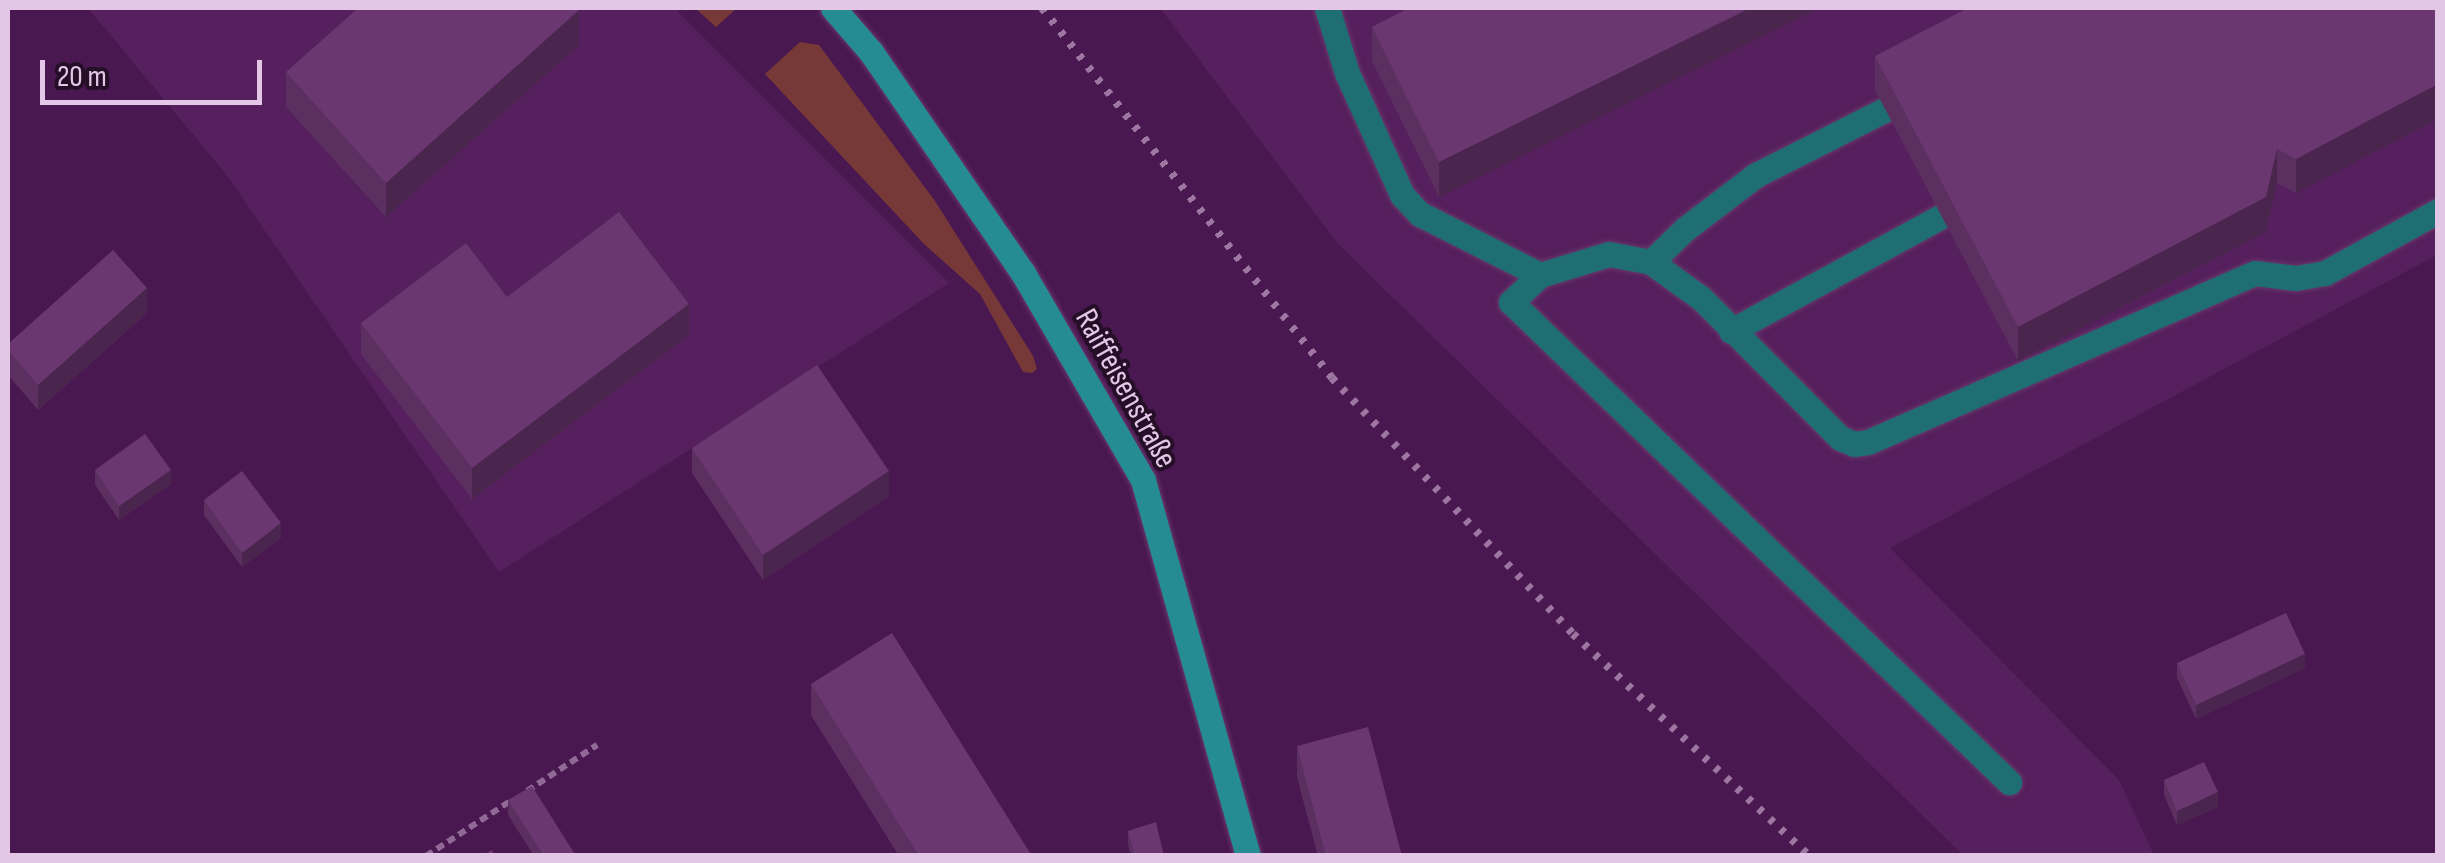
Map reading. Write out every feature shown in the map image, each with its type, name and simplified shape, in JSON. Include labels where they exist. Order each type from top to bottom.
[{"type":"street","name":"Raiffeisenstraße","points":[[833,8],[870,52],[1023,273],[1142,480],[1248,856]]},
{"type":"lane","points":[[1327,8],[1347,73],[1402,195],[1443,229],[1540,275]]},
{"type":"lane","points":[[1650,262],[1685,229],[1756,176],[1886,108]]},
{"type":"lane","points":[[2009,782],[1512,302],[1540,275],[1609,254],[1650,262],[1701,298],[1840,438],[1862,444],[2245,276],[2270,272],[2310,277],[2325,273],[2438,212]]},
{"type":"lane","points":[[1731,331],[1942,216]]},
{"type":"path","points":[[426,856],[597,746]]},
{"type":"shaded area","points":[[88,8],[674,8],[949,283],[499,572],[226,174]]},
{"type":"shaded area","points":[[695,8],[737,8],[716,27]]},
{"type":"shaded area","points":[[1160,8],[2437,8],[2437,255],[1890,548],[2119,780],[2154,855],[1963,855],[1338,244]]},
{"type":"shaded area","points":[[800,42],[819,45],[935,201],[1033,356],[1037,369],[1032,373],[1023,372],[980,294],[924,244],[765,74]]},
{"type":"building","points":[[358,8],[579,10],[386,183],[286,72]]},
{"type":"building","points":[[1409,8],[1750,8],[1439,162],[1372,27]]},
{"type":"building","points":[[1968,8],[2438,8],[2438,84],[2296,159],[2277,149],[2266,197],[2018,327],[1875,56]]},
{"type":"building","points":[[619,212],[689,304],[472,468],[361,323],[466,243],[507,297]]},
{"type":"building","points":[[113,250],[147,288],[38,385],[8,350],[8,344]]},
{"type":"building","points":[[817,365],[889,471],[763,555],[692,448]]},
{"type":"building","points":[[145,434],[171,470],[119,506],[95,470]]},
{"type":"building","points":[[242,471],[281,523],[242,553],[204,500]]},
{"type":"building","points":[[2286,613],[2305,654],[2196,705],[2177,663]]},
{"type":"building","points":[[892,633],[1032,856],[919,856],[811,684]]},
{"type":"building","points":[[1368,727],[1402,856],[1326,856],[1297,746]]},
{"type":"building","points":[[2204,762],[2218,792],[2177,811],[2164,780]]},
{"type":"building","points":[[532,786],[576,856],[544,856],[508,800]]},
{"type":"building","points":[[1156,822],[1164,856],[1135,856],[1128,831]]},
{"type":"railway","points":[[1042,8],[1332,378],[1573,634],[1809,856]]}]
